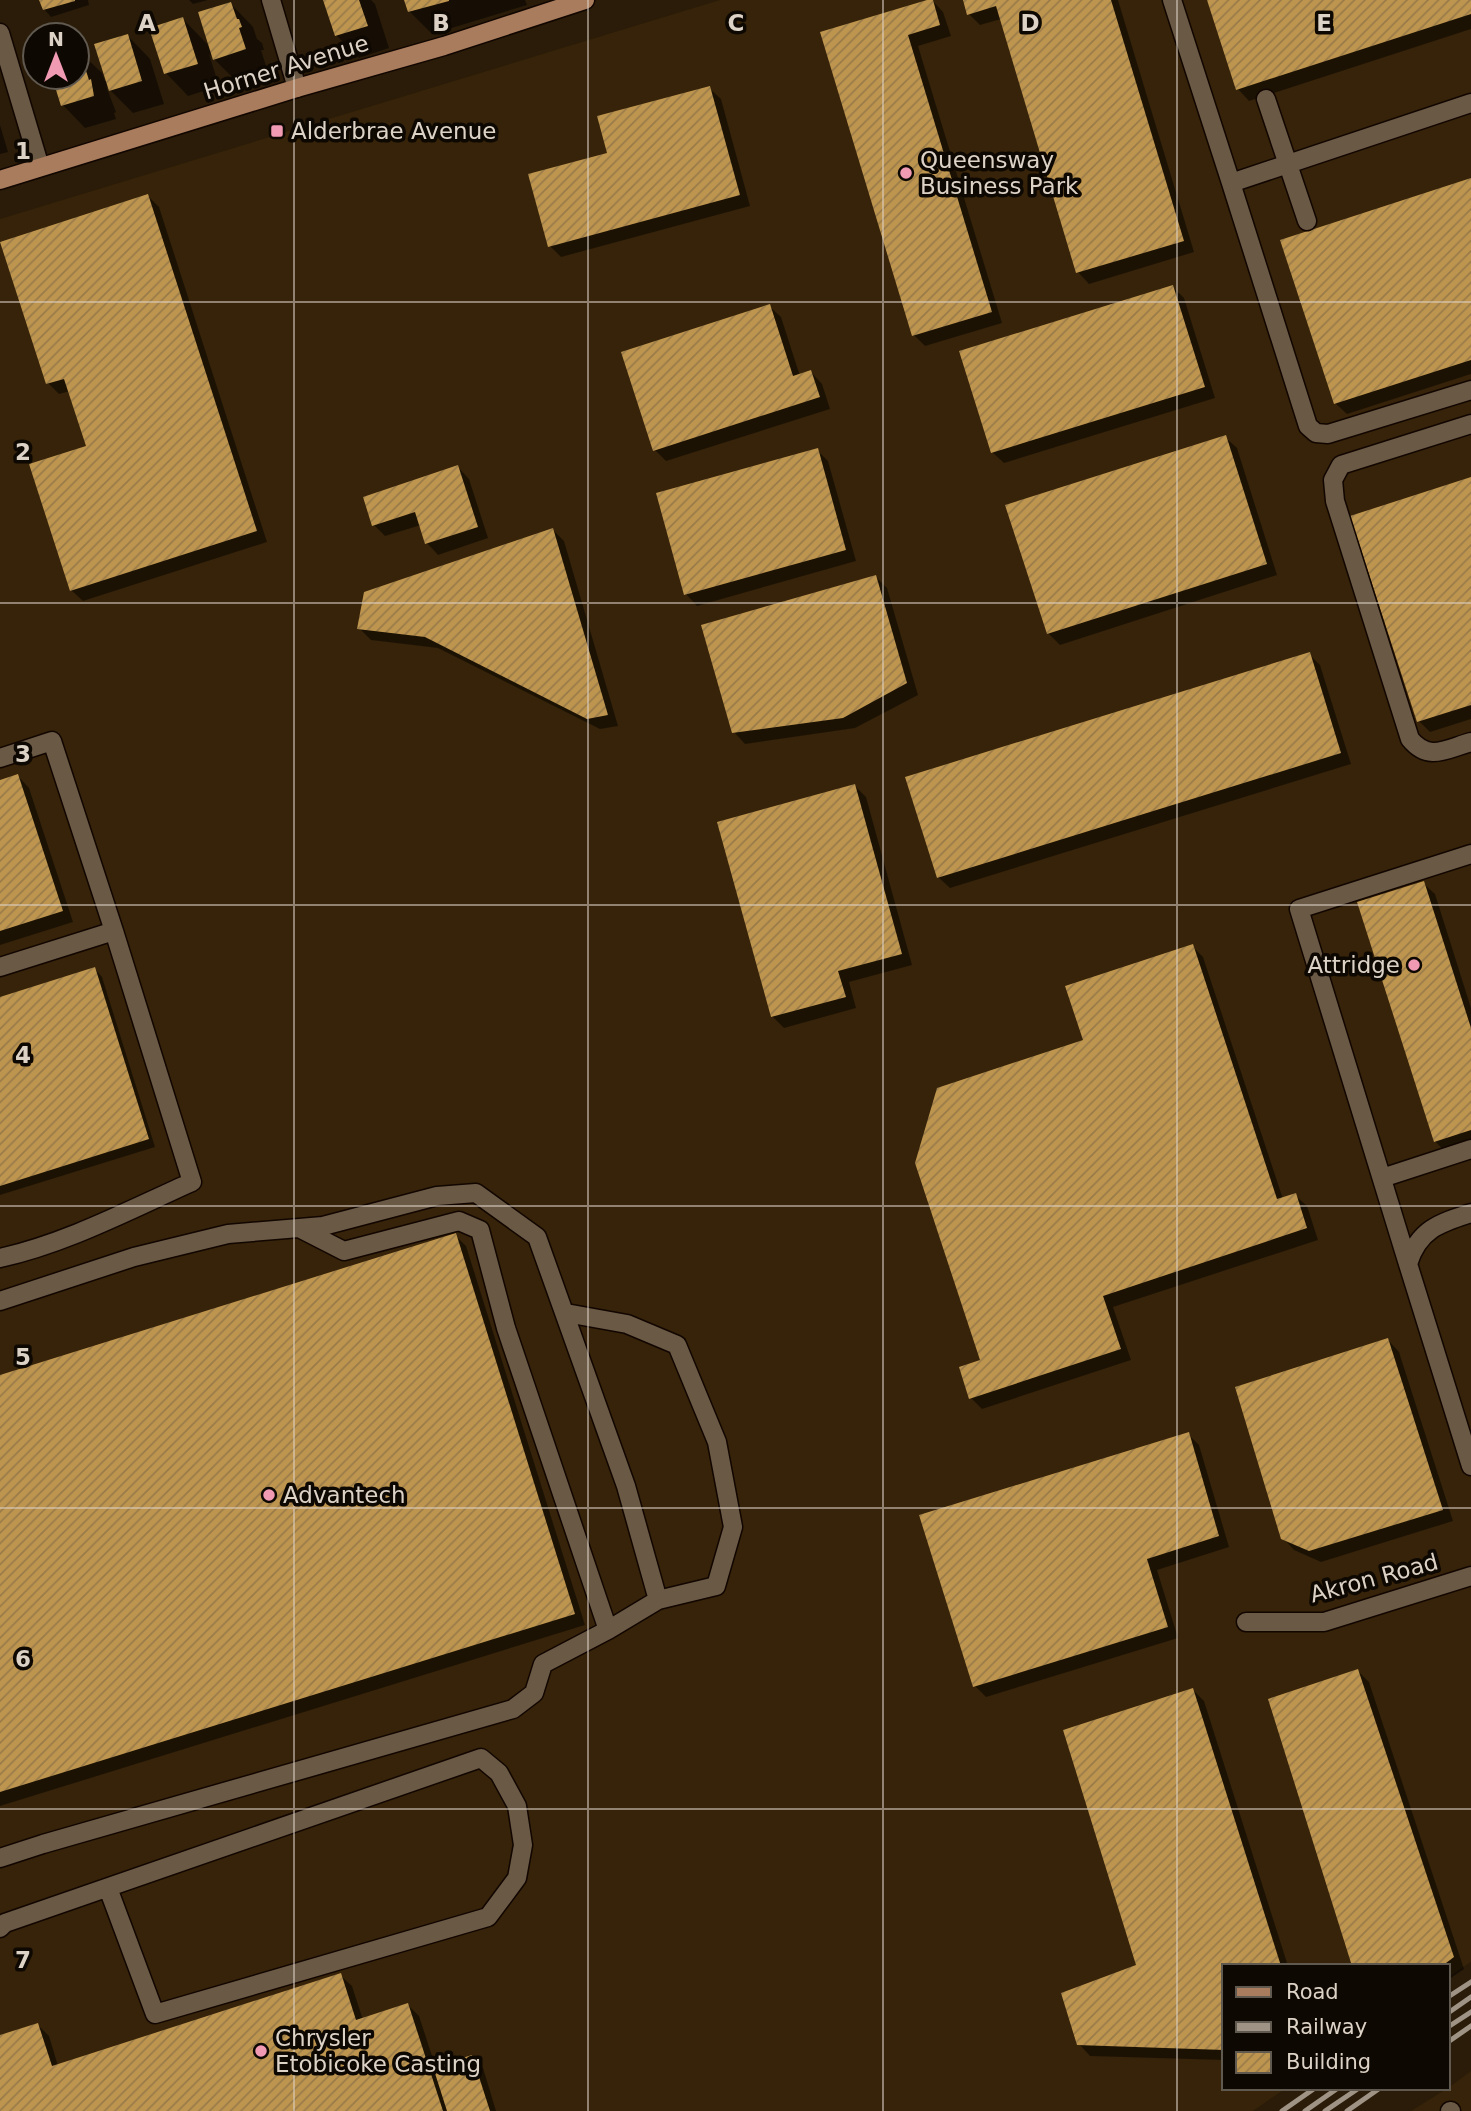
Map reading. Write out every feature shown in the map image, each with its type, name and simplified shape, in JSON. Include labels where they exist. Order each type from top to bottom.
[{"type":"main road","name":"Horner Avenue","points":[[0,180],[297,88],[444,46],[550,5],[585,0]]},
{"type":"street","points":[[271,0],[297,88]]},
{"type":"street","points":[[1172,0],[1308,426],[1316,433],[1328,434],[1471,390]]},
{"type":"street","points":[[0,33],[40,167]]},
{"type":"street","points":[[1266,99],[1307,220]]},
{"type":"street","points":[[1231,183],[1471,103]]},
{"type":"street","points":[[1471,424],[1341,465],[1333,480],[1335,501],[1410,739],[1419,749],[1431,754],[1471,742]]},
{"type":"street","points":[[0,758],[52,741],[192,1182],[60,1240],[25,1253],[0,1258]]},
{"type":"street","points":[[1469,860],[1298,909],[1471,1466]]},
{"type":"street","points":[[0,967],[114,931]]},
{"type":"street","points":[[1382,1178],[1471,1149]]},
{"type":"street","points":[[0,1301],[134,1256],[228,1234],[323,1226],[437,1196],[476,1192],[537,1237],[625,1486],[658,1600]]},
{"type":"street","points":[[1408,1264],[1413,1246],[1425,1232],[1471,1213]]},
{"type":"street","points":[[299,1228],[344,1251],[459,1221],[480,1230],[506,1328],[608,1630]]},
{"type":"street","points":[[0,1858],[513,1709],[534,1693],[543,1664],[658,1600],[716,1586],[733,1527],[717,1442],[677,1345],[627,1324],[566,1313]]},
{"type":"street","name":"Akron Road","points":[[1246,1622],[1324,1622],[1471,1576]]},
{"type":"street","points":[[0,1928],[5,1923],[481,1758],[499,1773],[517,1806],[523,1845],[517,1878],[488,1917],[155,2014],[108,1888]]},
{"type":"shaded area","points":[[720,0],[1471,0],[1471,1962],[1450,1976],[1450,1964],[1222,1964],[1222,2090],[1283,2090],[1253,2111],[0,2111],[0,219]]},
{"type":"shaded area","points":[[1471,2071],[1471,2111],[1411,2111],[1445,2090],[1450,2090],[1450,2087]]},
{"type":"building","points":[[39,0],[75,0],[75,1],[43,10]]},
{"type":"building","points":[[323,0],[359,0],[368,26],[335,36]]},
{"type":"building","points":[[404,0],[449,0],[449,1],[408,12]]},
{"type":"building","name":"Queensway Business Park","points":[[933,0],[940,25],[908,35],[992,312],[912,336],[820,32]]},
{"type":"building","points":[[963,0],[1111,0],[1184,241],[1076,273],[996,6],[967,15]]},
{"type":"building","points":[[1207,0],[1471,0],[1471,14],[1236,90]]},
{"type":"building","points":[[231,2],[242,27],[239,28],[246,49],[213,60],[198,12]]},
{"type":"building","points":[[183,17],[198,64],[164,74],[149,28]]},
{"type":"building","points":[[128,34],[142,81],[109,91],[94,44]]},
{"type":"building","points":[[91,79],[94,96],[61,106],[56,91],[91,91]]},
{"type":"building","points":[[710,86],[740,195],[548,247],[528,174],[607,153],[597,116]]},
{"type":"building","points":[[1471,178],[1471,360],[1334,404],[1280,240]]},
{"type":"building","points":[[148,194],[257,531],[70,591],[29,464],[86,446],[64,379],[46,384],[0,242]]},
{"type":"building","points":[[1173,285],[1205,387],[991,453],[959,351]]},
{"type":"building","points":[[770,304],[793,376],[811,370],[820,397],[653,451],[621,352]]},
{"type":"building","points":[[1226,435],[1267,564],[1047,634],[1005,505]]},
{"type":"building","points":[[818,448],[846,550],[684,595],[656,493]]},
{"type":"building","points":[[458,465],[478,527],[425,544],[415,512],[372,526],[363,497]]},
{"type":"building","points":[[1471,477],[1471,705],[1417,722],[1350,516]]},
{"type":"building","points":[[553,528],[608,715],[587,719],[425,637],[357,629],[364,592]]},
{"type":"building","points":[[876,575],[907,683],[843,718],[732,733],[701,625]]},
{"type":"building","points":[[1310,652],[1341,753],[937,878],[905,777]]},
{"type":"building","points":[[18,774],[63,911],[0,931],[0,780]]},
{"type":"building","points":[[855,784],[902,954],[838,971],[846,997],[771,1017],[717,822]]},
{"type":"building","name":"Attridge","points":[[1424,881],[1471,1028],[1471,1130],[1434,1142],[1357,902]]},
{"type":"building","points":[[1193,944],[1277,1199],[1296,1193],[1307,1228],[1103,1296],[1121,1349],[969,1399],[959,1367],[980,1360],[915,1163],[937,1088],[1083,1040],[1065,986]]},
{"type":"building","points":[[95,967],[149,1139],[0,1186],[0,997]]},
{"type":"building","name":"Advantech","points":[[456,1233],[575,1614],[0,1792],[0,1375]]},
{"type":"building","points":[[1388,1338],[1443,1510],[1309,1551],[1281,1539],[1235,1387]]},
{"type":"building","points":[[1189,1432],[1219,1536],[1147,1559],[1168,1627],[973,1687],[919,1515]]},
{"type":"building","points":[[1358,1669],[1454,1957],[1445,1964],[1351,1964],[1268,1699]]},
{"type":"building","points":[[1193,1688],[1280,1964],[1222,1964],[1222,2050],[1077,2045],[1061,1993],[1136,1965],[1063,1730]]},
{"type":"building","name":"Chrysler Etobicoke Casting","points":[[341,1973],[356,2020],[408,2003],[443,2111],[0,2111],[0,2035],[38,2023],[52,2066]]},
{"type":"building","points":[[472,2055],[490,2111],[447,2111],[433,2067]]},
{"type":"railway","points":[[1450,1996],[1471,1982]]},
{"type":"railway","points":[[1450,2012],[1471,1997]]},
{"type":"railway","points":[[1450,2026],[1471,2012]]},
{"type":"railway","points":[[1450,2041],[1471,2026]]},
{"type":"railway","points":[[1282,2111],[1312,2090]]},
{"type":"railway","points":[[1305,2111],[1335,2090]]},
{"type":"railway","points":[[1325,2111],[1356,2090]]},
{"type":"railway","points":[[1347,2111],[1377,2090]]},
{"type":"place","name":"Alderbrae Avenue","points":[[277,131]]},
{"type":"place","name":"Queensway Business Park","points":[[906,173]]},
{"type":"place","name":"Attridge","points":[[1414,965]]},
{"type":"place","name":"Advantech","points":[[269,1495]]},
{"type":"place","name":"Chrysler Etobicoke Casting","points":[[261,2051]]}]
